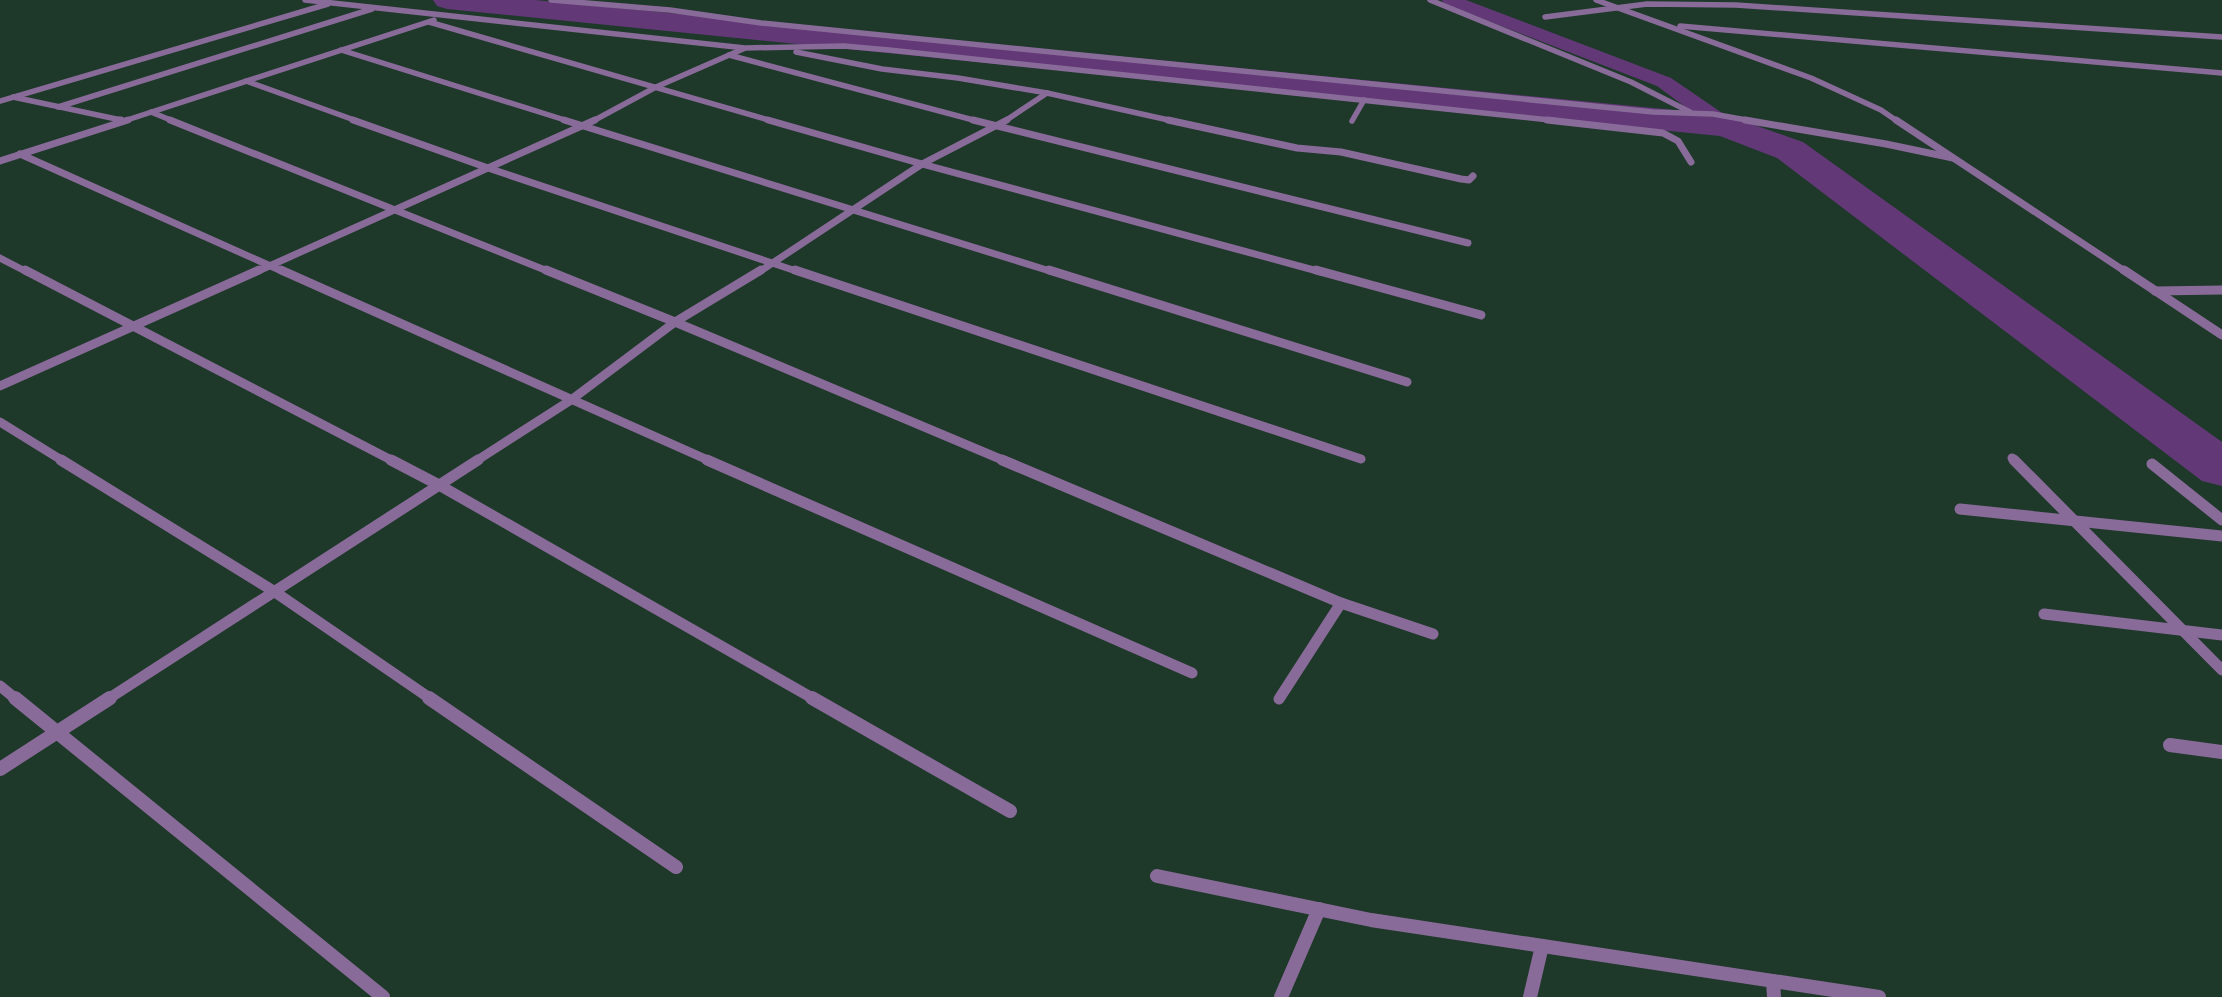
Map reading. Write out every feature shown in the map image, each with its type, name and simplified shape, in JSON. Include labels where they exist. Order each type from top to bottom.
[{"type":"street","points":[[305,0],[745,48],[778,49],[844,46],[889,50],[1655,131],[1676,138],[1681,142],[1691,162]]},
{"type":"street","points":[[551,0],[670,10],[761,22],[1653,112],[1713,114],[1886,144],[1953,158]]},
{"type":"street","points":[[1430,0],[1631,82],[1693,114]]},
{"type":"street","points":[[1596,0],[1811,78],[1872,106],[2222,335]]},
{"type":"street","points":[[0,101],[332,3]]},
{"type":"street","points":[[1545,16],[1647,4],[1771,7],[2222,36]]},
{"type":"street","points":[[58,107],[377,8]]},
{"type":"street","points":[[0,161],[449,15]]},
{"type":"street","points":[[429,22],[922,164],[1482,315]]},
{"type":"street","points":[[1665,25],[2222,73]]},
{"type":"street","points":[[0,386],[583,126],[656,87],[745,48]]},
{"type":"street","points":[[778,49],[882,69],[958,78],[1047,93],[1297,148],[1341,152],[1469,180],[1473,176]]},
{"type":"street","points":[[341,50],[1407,382]]},
{"type":"street","points":[[729,55],[997,126],[1468,243]]},
{"type":"street","points":[[246,81],[488,168],[775,262],[1361,459]]},
{"type":"street","points":[[0,769],[571,400],[675,322],[775,262],[922,164],[997,126],[1047,93]]},
{"type":"street","points":[[12,97],[123,120]]},
{"type":"street","points":[[1352,121],[1364,100]]},
{"type":"street","points":[[151,112],[675,322],[1341,603],[1433,634]]},
{"type":"street","points":[[20,154],[571,400],[1192,673]]},
{"type":"street","points":[[0,258],[135,326],[438,485],[1010,811]]},
{"type":"street","points":[[2155,291],[2222,290]]},
{"type":"street","points":[[0,422],[275,592],[676,867]]},
{"type":"street","points":[[2012,458],[2222,670]]},
{"type":"street","points":[[2152,464],[2222,520]]},
{"type":"street","points":[[1960,510],[2222,536]]},
{"type":"street","points":[[1278,699],[1341,603]]},
{"type":"street","points":[[2044,614],[2222,635]]},
{"type":"street","points":[[0,686],[382,997]]},
{"type":"street","points":[[2170,745],[2222,752]]},
{"type":"street","points":[[1158,876],[1371,920],[1879,997]]},
{"type":"street","points":[[1281,997],[1319,909]]},
{"type":"street","points":[[1530,997],[1542,946]]},
{"type":"street","points":[[1773,981],[1774,997]]},
{"type":"waterway","points":[[447,0],[1726,126],[1790,150],[2222,469]]},
{"type":"waterway","points":[[1450,0],[1664,82],[1726,126]]}]
